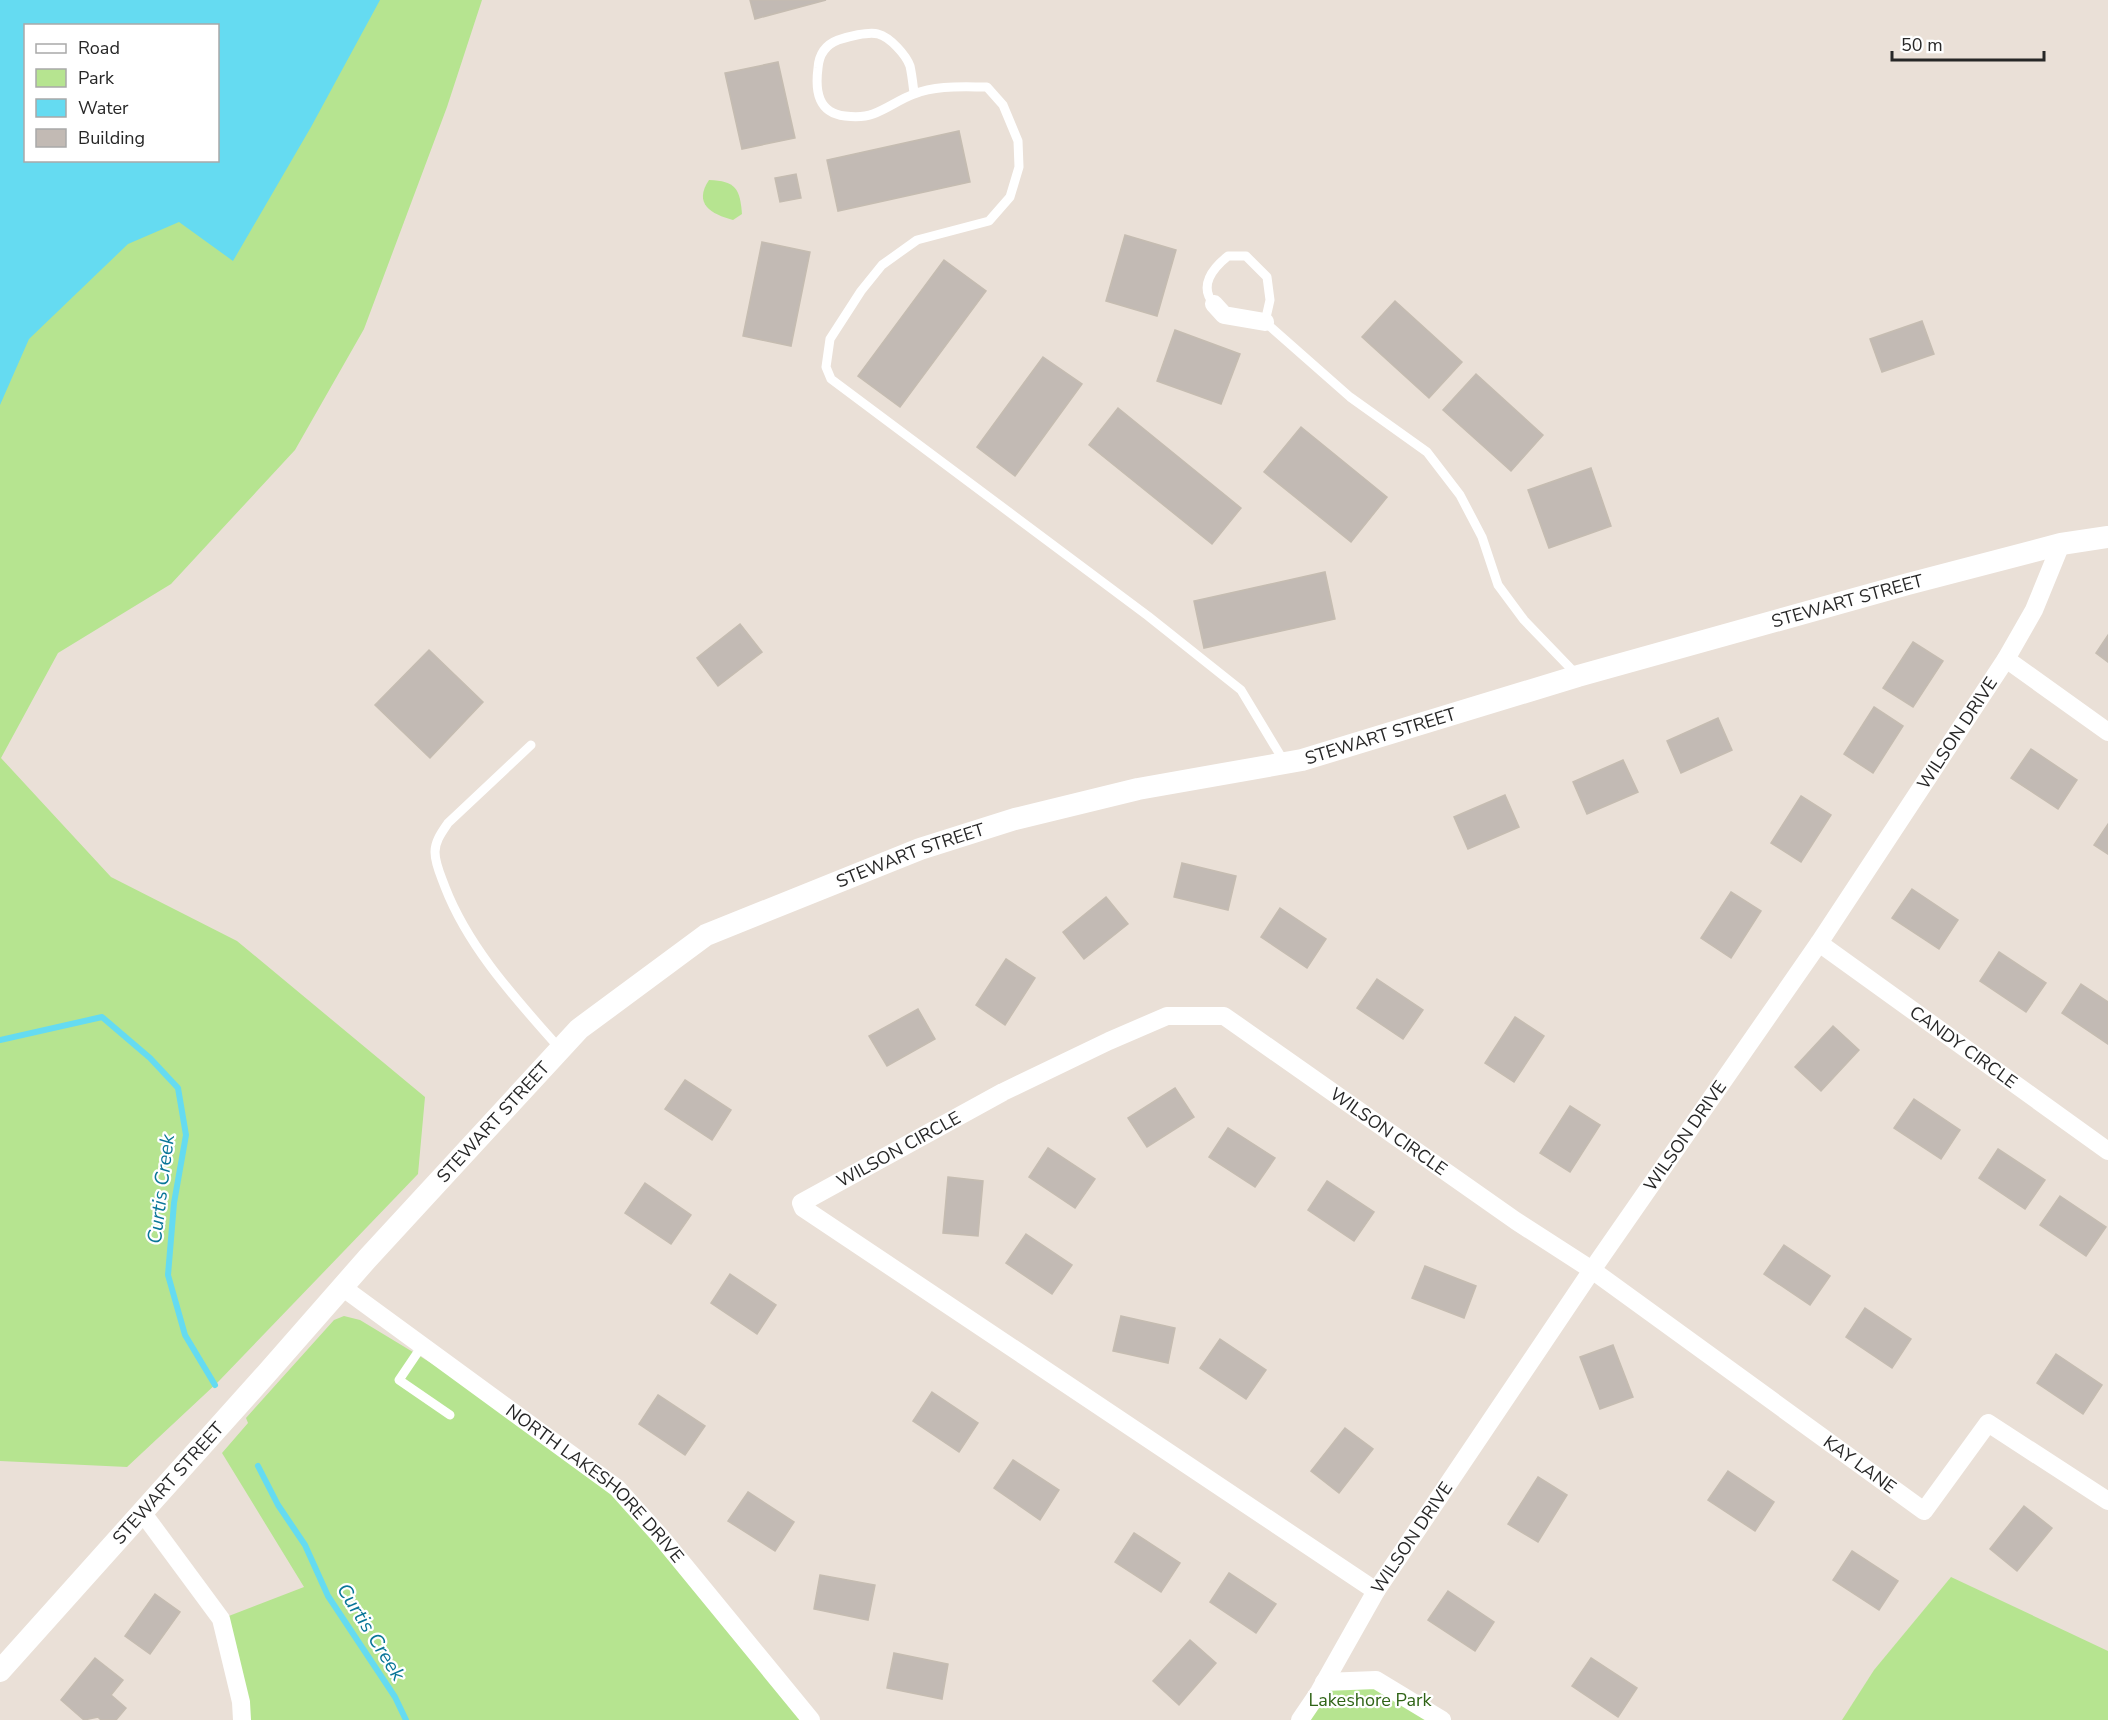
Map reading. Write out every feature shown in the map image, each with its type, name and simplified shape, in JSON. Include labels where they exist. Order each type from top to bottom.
[{"type":"street","points":[[1214,304],[1224,315],[1265,322]]},
{"type":"street","name":"STEWART STREET","points":[[0,1671],[342,1287],[579,1029],[706,935],[920,849],[1015,819],[1138,789],[1302,760],[1578,676],[1908,584],[2061,544],[2108,537]]},
{"type":"street","name":"WILSON DRIVE","points":[[1300,1720],[1376,1591],[1592,1270],[1819,943],[2006,659],[2034,610],[2061,544]]},
{"type":"street","points":[[2006,659],[2108,732]]},
{"type":"street","name":"CANDY CIRCLE","points":[[1819,943],[2108,1151]]},
{"type":"street","name":"WILSON CIRCLE","points":[[1376,1591],[803,1208],[801,1203],[1003,1092],[1109,1041],[1167,1016],[1224,1016],[1516,1221],[1592,1270]]},
{"type":"street","name":"KAY LANE","points":[[1592,1270],[1924,1511],[1988,1423],[2108,1501]]},
{"type":"street","name":"NORTH LAKESHORE DRIVE","points":[[342,1287],[617,1488],[661,1537],[811,1720]]},
{"type":"street","points":[[142,1512],[221,1619],[241,1702],[242,1720]]},
{"type":"street","points":[[1324,1682],[1376,1680],[1442,1720]]},
{"type":"lane","points":[[914,93],[909,65],[898,48],[878,34],[849,36],[828,44],[819,59],[818,95],[824,108],[835,115],[851,117],[871,115],[914,93],[956,87],[987,87],[1003,105],[1018,141],[1019,167],[1010,197],[990,221],[916,240],[882,265],[861,291],[830,339],[826,367],[831,379],[1148,616],[1241,690],[1286,763]]},
{"type":"lane","points":[[1214,304],[1208,298],[1207,292],[1208,279],[1215,267],[1228,256],[1246,256],[1267,277],[1270,300],[1265,322],[1350,397],[1427,452],[1460,495],[1482,537],[1498,585],[1524,620],[1578,676]]},
{"type":"lane","points":[[531,745],[448,823],[439,837],[435,850],[436,865],[452,905],[474,943],[518,1001],[560,1050]]},
{"type":"lane","points":[[422,1346],[399,1380],[450,1415]]},
{"type":"green space","points":[[0,0],[482,0],[447,107],[364,329],[295,450],[171,584],[58,653],[1,758],[111,877],[237,941],[425,1097],[418,1174],[218,1382],[127,1467],[0,1461]]},
{"type":"green space","points":[[709,180],[725,182],[735,188],[740,198],[742,214],[733,220],[718,215],[707,207],[703,196]]},
{"type":"green space","points":[[344,1316],[360,1320],[517,1415],[617,1488],[811,1720],[242,1720],[221,1619],[304,1587],[222,1453],[248,1423],[246,1418],[334,1320]]},
{"type":"green space","points":[[1951,1577],[2108,1651],[2108,1720],[1842,1720],[1874,1670]]},
{"type":"green space","name":"Lakeshore Park","points":[[1376,1680],[1442,1720],[1299,1720],[1324,1682]]},
{"type":"water","points":[[0,0],[380,0],[311,127],[233,261],[179,222],[128,244],[29,339],[0,405]]},
{"type":"building","points":[[750,0],[826,0],[755,19]]},
{"type":"building","points":[[778,62],[795,138],[742,149],[725,73]]},
{"type":"building","points":[[959,131],[970,182],[838,211],[827,160]]},
{"type":"building","points":[[796,174],[801,198],[780,202],[775,178]]},
{"type":"building","points":[[1125,235],[1176,250],[1157,316],[1106,301]]},
{"type":"building","points":[[762,242],[810,252],[791,346],[743,336]]},
{"type":"building","points":[[944,260],[986,291],[900,407],[858,376]]},
{"type":"building","points":[[1395,301],[1462,362],[1429,398],[1362,337]]},
{"type":"building","points":[[1922,321],[1934,354],[1882,372],[1870,339]]},
{"type":"building","points":[[1175,330],[1240,354],[1221,404],[1157,381]]},
{"type":"building","points":[[1043,357],[1082,384],[1015,476],[977,447]]},
{"type":"building","points":[[1476,374],[1543,435],[1511,471],[1443,410]]},
{"type":"building","points":[[1118,408],[1241,508],[1212,544],[1089,445]]},
{"type":"building","points":[[1301,427],[1387,497],[1351,542],[1264,472]]},
{"type":"building","points":[[1591,468],[1611,526],[1549,548],[1528,490]]},
{"type":"building","points":[[1325,572],[1335,619],[1204,648],[1194,601]]},
{"type":"building","points":[[740,624],[762,652],[718,686],[697,658]]},
{"type":"building","points":[[2108,635],[2108,662],[2096,653]]},
{"type":"building","points":[[1913,642],[1943,661],[1913,707],[1883,688]]},
{"type":"building","points":[[429,650],[483,702],[430,758],[375,705]]},
{"type":"building","points":[[1874,707],[1903,726],[1873,773],[1844,754]]},
{"type":"building","points":[[1718,718],[1732,750],[1681,773],[1667,741]]},
{"type":"building","points":[[2031,749],[2077,780],[2058,809],[2011,778]]},
{"type":"building","points":[[1623,760],[1638,792],[1587,814],[1573,782]]},
{"type":"building","points":[[1505,795],[1519,827],[1468,849],[1454,817]]},
{"type":"building","points":[[1801,796],[1831,815],[1801,862],[1771,843]]},
{"type":"building","points":[[2108,824],[2108,854],[2094,845]]},
{"type":"building","points":[[1182,863],[1236,876],[1228,910],[1174,897]]},
{"type":"building","points":[[1912,889],[1958,920],[1939,949],[1892,918]]},
{"type":"building","points":[[1731,892],[1761,911],[1731,958],[1701,938]]},
{"type":"building","points":[[1106,897],[1128,924],[1084,959],[1063,932]]},
{"type":"building","points":[[1280,908],[1326,939],[1307,968],[1261,937]]},
{"type":"building","points":[[1999,952],[2046,983],[2026,1012],[1980,981]]},
{"type":"building","points":[[1006,959],[1035,978],[1005,1025],[976,1005]]},
{"type":"building","points":[[1377,979],[1423,1010],[1403,1039],[1357,1008]]},
{"type":"building","points":[[2081,984],[2108,1002],[2108,1044],[2062,1013]]},
{"type":"building","points":[[918,1009],[935,1039],[887,1066],[869,1036]]},
{"type":"building","points":[[1515,1017],[1544,1036],[1514,1082],[1485,1063]]},
{"type":"building","points":[[1833,1026],[1859,1050],[1821,1091],[1795,1067]]},
{"type":"building","points":[[685,1080],[731,1110],[712,1140],[665,1109]]},
{"type":"building","points":[[1175,1088],[1194,1117],[1147,1147],[1128,1118]]},
{"type":"building","points":[[1914,1099],[1960,1130],[1941,1159],[1894,1128]]},
{"type":"building","points":[[1570,1106],[1600,1125],[1570,1172],[1540,1153]]},
{"type":"building","points":[[1228,1128],[1275,1158],[1255,1187],[1209,1157]]},
{"type":"building","points":[[1048,1148],[1095,1179],[1075,1208],[1029,1177]]},
{"type":"building","points":[[1998,1149],[2045,1180],[2025,1209],[1979,1178]]},
{"type":"building","points":[[948,1177],[983,1181],[978,1236],[943,1233]]},
{"type":"building","points":[[1327,1181],[1374,1212],[1354,1241],[1308,1210]]},
{"type":"building","points":[[645,1183],[691,1215],[671,1244],[625,1213]]},
{"type":"building","points":[[2060,1196],[2106,1227],[2086,1256],[2040,1225]]},
{"type":"building","points":[[1026,1234],[1072,1265],[1052,1294],[1006,1263]]},
{"type":"building","points":[[1784,1245],[1830,1276],[1810,1305],[1764,1274]]},
{"type":"building","points":[[1425,1266],[1476,1286],[1464,1318],[1412,1298]]},
{"type":"building","points":[[730,1274],[776,1305],[757,1334],[711,1303]]},
{"type":"building","points":[[1865,1308],[1911,1339],[1892,1368],[1846,1337]]},
{"type":"building","points":[[1121,1316],[1175,1328],[1168,1363],[1113,1351]]},
{"type":"building","points":[[1220,1339],[1266,1370],[1246,1399],[1200,1368]]},
{"type":"building","points":[[1613,1345],[1633,1397],[1600,1409],[1580,1357]]},
{"type":"building","points":[[2056,1354],[2102,1385],[2083,1414],[2037,1383]]},
{"type":"building","points":[[932,1392],[978,1423],[959,1452],[913,1421]]},
{"type":"building","points":[[658,1395],[705,1426],[685,1455],[639,1424]]},
{"type":"building","points":[[1345,1428],[1373,1449],[1339,1493],[1311,1471]]},
{"type":"building","points":[[1013,1460],[1059,1490],[1040,1520],[994,1488]]},
{"type":"building","points":[[1728,1471],[1774,1502],[1755,1531],[1708,1500]]},
{"type":"building","points":[[1538,1477],[1567,1495],[1538,1542],[1508,1524]]},
{"type":"building","points":[[748,1492],[794,1522],[775,1551],[728,1521]]},
{"type":"building","points":[[2024,1506],[2052,1528],[2017,1571],[1990,1549]]},
{"type":"building","points":[[1134,1533],[1180,1563],[1161,1592],[1115,1562]]},
{"type":"building","points":[[1852,1551],[1898,1581],[1879,1610],[1833,1580]]},
{"type":"building","points":[[1229,1573],[1276,1604],[1256,1633],[1210,1602]]},
{"type":"building","points":[[820,1575],[875,1585],[868,1620],[814,1609]]},
{"type":"building","points":[[1448,1591],[1494,1622],[1475,1651],[1428,1620]]},
{"type":"building","points":[[155,1594],[180,1612],[150,1654],[125,1636]]},
{"type":"building","points":[[1190,1640],[1216,1663],[1179,1705],[1153,1681]]},
{"type":"building","points":[[894,1653],[948,1664],[942,1699],[887,1688]]},
{"type":"building","points":[[95,1658],[123,1680],[111,1695],[126,1708],[116,1720],[101,1720],[98,1717],[84,1720],[61,1700]]},
{"type":"building","points":[[1591,1658],[1637,1688],[1618,1717],[1572,1686]]},
{"type":"waterway","name":"Curtis Creek","points":[[0,1040],[102,1017],[150,1058],[178,1088],[186,1135],[174,1203],[168,1275],[185,1335],[215,1385]]},
{"type":"waterway","name":"Curtis Creek","points":[[258,1466],[278,1505],[305,1545],[328,1596],[395,1697],[406,1720]]}]
